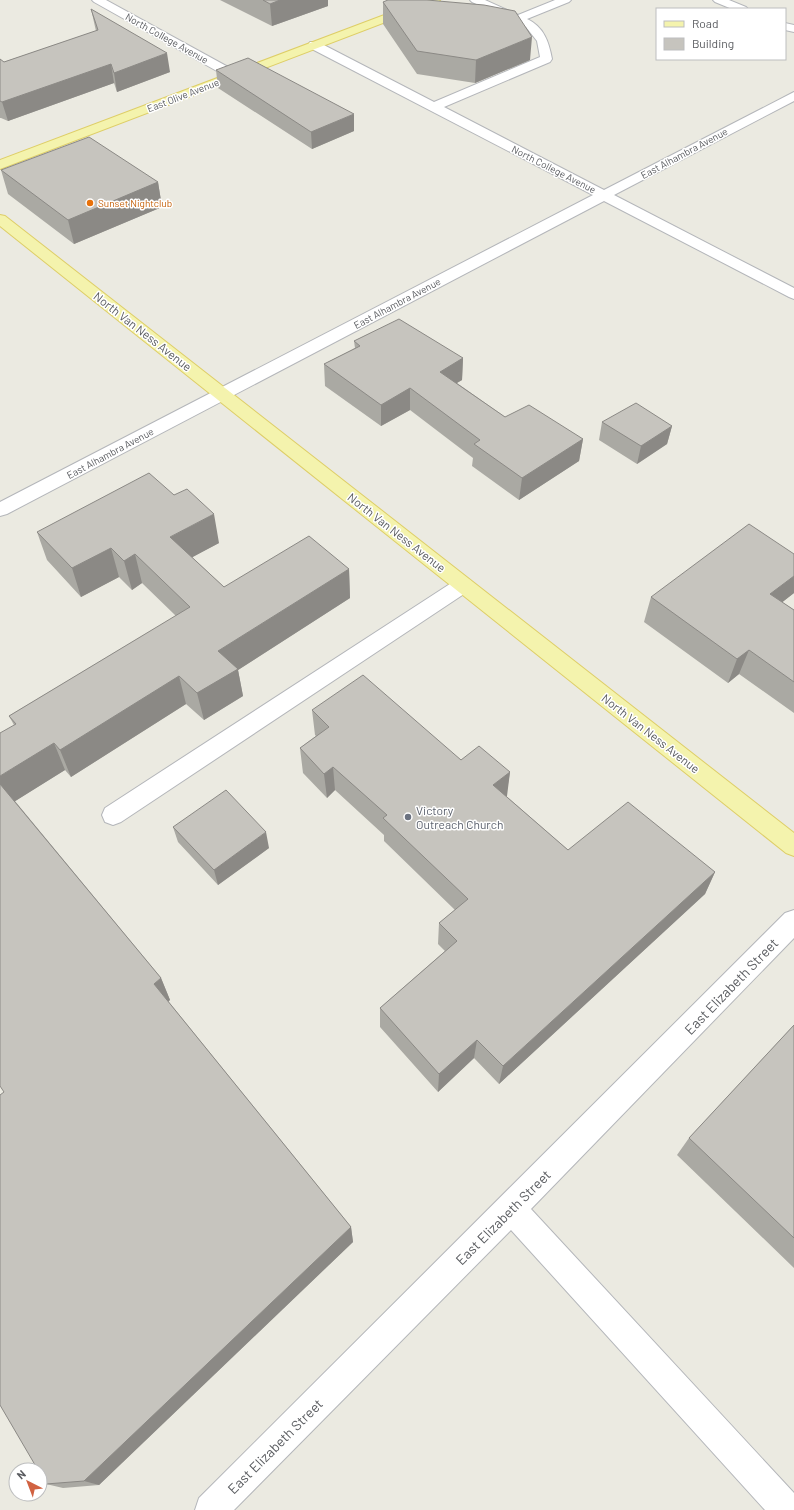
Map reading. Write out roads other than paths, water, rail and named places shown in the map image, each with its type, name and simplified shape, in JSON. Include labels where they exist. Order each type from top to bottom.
[{"type":"main road","name":"East Olive Avenue","points":[[0,165],[434,0]]},
{"type":"main road","name":"North Van Ness Avenue","points":[[0,219],[794,846]]},
{"type":"street","name":"North College Avenue","points":[[98,0],[235,76]]},
{"type":"street","points":[[433,107],[546,59],[543,41],[530,24],[476,0]]},
{"type":"street","points":[[518,19],[566,0]]},
{"type":"street","points":[[719,0],[739,8]]},
{"type":"street","name":"North College Avenue","points":[[314,45],[794,294]]},
{"type":"street","name":"East Alhambra Avenue","points":[[0,510],[794,96]]},
{"type":"street","points":[[113,815],[463,585]]},
{"type":"street","name":"East Elizabeth Street","points":[[211,1510],[511,1209],[794,921]]},
{"type":"street","points":[[511,1209],[787,1510]]},
{"type":"place","name":"Sunset Nightclub","points":[[90,203]]},
{"type":"place","name":"Victory Outreach Church","points":[[408,817]]}]
